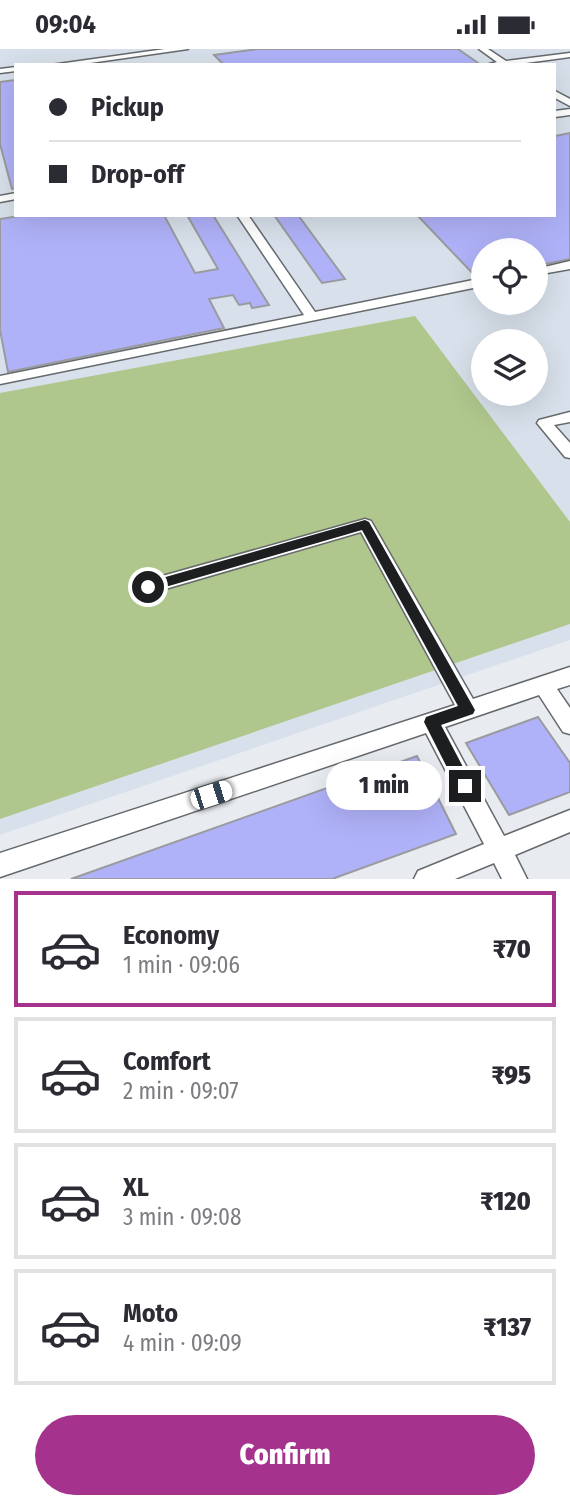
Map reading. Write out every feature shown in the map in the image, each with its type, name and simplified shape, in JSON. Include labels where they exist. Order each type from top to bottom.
[{"type":"street","points":[[67,63],[131,52],[184,49]]},
{"type":"street","points":[[538,49],[570,67]]},
{"type":"street","points":[[513,63],[570,55]]},
{"type":"street","points":[[243,217],[311,316]]},
{"type":"street","points":[[548,270],[570,265]]},
{"type":"street","points":[[0,380],[471,284]]},
{"type":"street","points":[[570,417],[544,423],[570,453]]},
{"type":"street","points":[[148,587],[365,525],[468,710]]},
{"type":"street","points":[[8,869],[570,676]]},
{"type":"street","points":[[543,685],[570,725]]},
{"type":"street","points":[[431,722],[515,879]]},
{"type":"street","points":[[426,879],[570,821]]},
{"type":"lane","points":[[483,49],[504,63]]},
{"type":"shaded area","points":[[0,49],[570,49],[570,640],[0,835]]},
{"type":"green space","points":[[415,316],[471,390],[471,406],[483,406],[570,522],[570,624],[0,819],[0,393]]},
{"type":"building","points":[[258,49],[458,49],[478,63],[222,63],[214,55]]},
{"type":"building","points":[[14,80],[12,189],[0,144],[0,82]]},
{"type":"building","points":[[570,133],[570,259],[548,264],[548,238],[471,238],[471,272],[419,217],[556,217],[556,136]]},
{"type":"building","points":[[165,217],[195,273],[218,269],[188,217],[214,217],[269,305],[252,308],[250,303],[239,305],[233,295],[209,299],[224,328],[8,372],[0,330],[0,219]]},
{"type":"building","points":[[275,217],[299,217],[345,279],[322,283]]},
{"type":"building","points":[[538,717],[570,763],[570,792],[509,815],[466,743]]},
{"type":"building","points":[[417,756],[456,834],[332,879],[71,879]]},
{"type":"route","points":[[148,587],[365,525],[468,710],[431,722],[465,786]]}]
